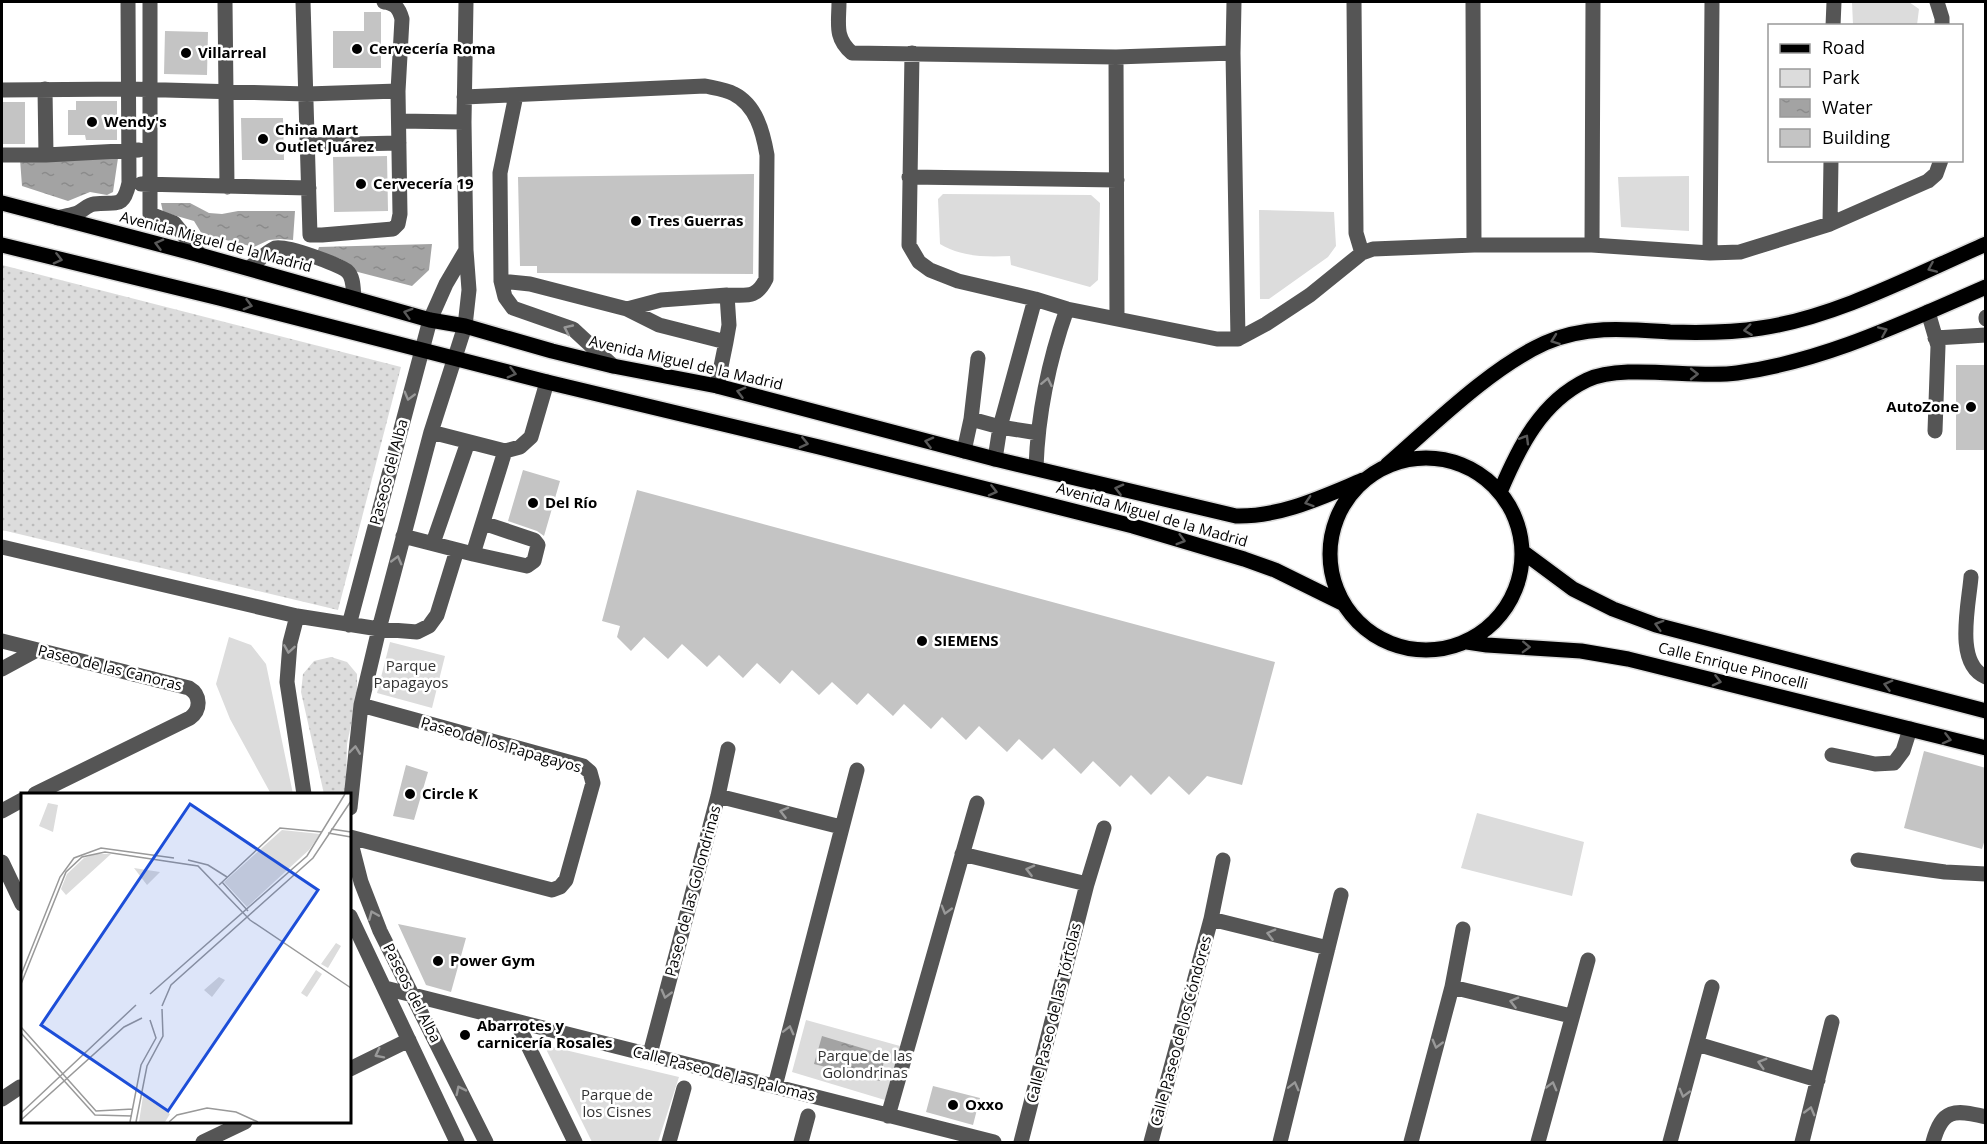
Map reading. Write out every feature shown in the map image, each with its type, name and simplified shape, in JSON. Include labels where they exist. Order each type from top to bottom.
[{"type":"main road","name":"Avenida Miguel de la Madrid","points":[[2,203],[552,351],[613,366],[717,386],[995,459],[1236,516],[1269,514],[1314,501],[1363,480]]},
{"type":"main road","points":[[1387,465],[1413,458],[1439,458],[1457,462],[1473,470],[1500,492],[1516,520],[1523,552],[1519,580],[1508,605],[1491,626],[1467,642],[1445,649],[1421,651],[1398,647],[1376,637],[1357,622],[1342,603],[1333,583],[1329,560],[1330,538],[1336,516],[1347,496],[1363,480],[1387,465],[1454,406],[1496,374],[1545,344],[1569,335],[1612,328],[1698,333],[1733,332],[1797,321],[1866,296],[1986,244]]},
{"type":"main road","name":"Avenida Miguel de la Madrid","points":[[2,245],[219,298],[420,351],[819,447],[1133,526],[1275,570],[1342,603]]},
{"type":"main road","points":[[1500,492],[1525,438],[1548,408],[1569,390],[1589,379],[1621,374],[1735,374],[1776,366],[1848,346],[1986,287]]},
{"type":"main road","name":"Calle Enrique Pinocelli","points":[[1523,552],[1573,589],[1613,609],[1656,625],[1986,711]]},
{"type":"main road","name":"Calle Enrique Pinocelli","points":[[1467,642],[1581,651],[1628,659],[1986,748]]},
{"type":"street","points":[[58,218],[79,212],[91,204],[121,202],[126,196],[129,183],[128,2]]},
{"type":"street","points":[[150,2],[152,185],[150,214],[174,223],[200,255]]},
{"type":"street","points":[[225,2],[227,187]]},
{"type":"street","points":[[303,2],[310,235],[308,255]]},
{"type":"street","points":[[310,235],[393,230],[398,224],[400,214],[398,91],[402,19],[395,5],[384,2]]},
{"type":"street","name":"Paseos del Alba","points":[[351,799],[362,705],[379,629],[431,432],[465,326],[469,290],[466,250],[464,122],[466,2]]},
{"type":"street","points":[[839,2],[839,36],[844,46],[852,53],[1116,57],[1233,53]]},
{"type":"street","points":[[1234,2],[1238,339]]},
{"type":"street","points":[[1354,2],[1356,233],[1362,253]]},
{"type":"street","points":[[1473,2],[1474,245]]},
{"type":"street","points":[[1592,245],[1593,2]]},
{"type":"street","points":[[1710,253],[1712,2]]},
{"type":"street","points":[[1833,24],[1834,2]]},
{"type":"street","points":[[1937,2],[1942,24]]},
{"type":"street","points":[[129,45],[150,46]]},
{"type":"street","points":[[912,53],[909,245],[919,262],[930,270],[958,281],[1067,309],[1216,339],[1238,339],[1266,324],[1310,295],[1362,253],[1373,249],[1474,245],[1592,245],[1710,253],[1740,252],[1830,224],[1928,181],[1936,174],[1940,162]]},
{"type":"street","points":[[1116,57],[1117,318]]},
{"type":"street","points":[[464,98],[705,86],[734,94],[752,108],[764,138],[767,155],[766,279],[761,288],[753,295],[661,300],[627,309]]},
{"type":"street","points":[[45,89],[46,155]]},
{"type":"street","points":[[2,90],[129,89],[307,94],[398,91]]},
{"type":"street","points":[[516,95],[500,172],[501,281],[505,297],[513,308],[573,329],[613,366]]},
{"type":"street","points":[[399,121],[464,122]]},
{"type":"street","points":[[308,146],[399,143]]},
{"type":"street","points":[[2,155],[151,149]]},
{"type":"street","points":[[1830,224],[1831,162]]},
{"type":"street","points":[[909,177],[1117,180]]},
{"type":"street","points":[[129,183],[309,188]]},
{"type":"street","points":[[249,268],[269,252],[279,248],[308,255],[346,271],[351,278],[354,298]]},
{"type":"street","name":"Paseos del Alba","points":[[349,625],[420,351],[430,320],[446,284],[466,250]]},
{"type":"street","points":[[501,281],[530,284],[627,309],[659,325],[726,342]]},
{"type":"street","points":[[717,386],[729,326],[727,295]]},
{"type":"street","points":[[995,459],[1000,427],[1035,299]]},
{"type":"street","points":[[1036,467],[1038,433],[1050,368],[1067,309]]},
{"type":"street","points":[[1928,312],[1938,346],[1935,431]]},
{"type":"street","points":[[1935,338],[1986,335]]},
{"type":"street","points":[[964,451],[971,419],[978,358]]},
{"type":"street","points":[[431,432],[505,451],[520,447],[531,437],[547,382]]},
{"type":"street","points":[[971,419],[1000,427],[1038,433]]},
{"type":"street","points":[[433,543],[468,442]]},
{"type":"street","points":[[2,547],[297,616],[379,629],[417,632],[429,626],[437,615],[465,552],[483,523],[505,451]]},
{"type":"street","points":[[403,536],[527,566],[534,561],[538,545],[534,540],[483,523]]},
{"type":"street","points":[[1971,577],[1967,653],[1974,669],[1986,677]]},
{"type":"street","points":[[297,616],[290,643],[287,682],[304,793]]},
{"type":"street","name":"Paseo de las Canoras","points":[[2,641],[189,688],[197,695],[198,706],[190,718],[39,793]]},
{"type":"street","points":[[2,669],[37,650]]},
{"type":"street","name":"Paseo de los Papagayos","points":[[351,838],[552,890],[566,880],[593,783],[590,772],[583,766],[362,705]]},
{"type":"street","points":[[1832,755],[1875,764],[1894,763],[1903,751],[1910,729]]},
{"type":"street","points":[[718,796],[728,749]]},
{"type":"street","points":[[775,1086],[857,770]]},
{"type":"street","name":"Paseo de las Golondrinas","points":[[650,1054],[718,796],[841,827]]},
{"type":"street","points":[[2,811],[21,801]]},
{"type":"street","points":[[888,1116],[977,803]]},
{"type":"street","name":"Calle Paseo de las Tórtolas","points":[[1021,1143],[1087,884],[1104,828]]},
{"type":"street","name":"Paseos del Alba","points":[[351,842],[368,901],[486,1143]]},
{"type":"street","points":[[962,854],[1087,884]]},
{"type":"street","name":"Calle Paseo de los Cóndores","points":[[1152,1143],[1211,919],[1223,860]]},
{"type":"street","points":[[1858,860],[1944,873],[1986,874]]},
{"type":"street","points":[[2,862],[21,902]]},
{"type":"street","points":[[1280,1143],[1341,895]]},
{"type":"street","name":"Calle Paseo de los Cóndores","points":[[1211,919],[1328,948]]},
{"type":"street","name":"Paseos del Alba","points":[[351,924],[385,988],[457,1143]]},
{"type":"street","points":[[1411,1143],[1452,987],[1463,929]]},
{"type":"street","points":[[1538,1143],[1587,960]]},
{"type":"street","points":[[1452,987],[1571,1016]]},
{"type":"street","points":[[1670,1143],[1712,987]]},
{"type":"street","name":"Calle Paseo de las Palomas","points":[[385,988],[888,1116],[933,1135],[994,1143]]},
{"type":"street","points":[[516,1021],[575,1143]]},
{"type":"street","points":[[1802,1143],[1832,1022]]},
{"type":"street","points":[[351,1069],[409,1040]]},
{"type":"street","points":[[1697,1044],[1818,1080]]},
{"type":"street","points":[[2,1099],[20,1087]]},
{"type":"street","points":[[669,1143],[684,1088]]},
{"type":"street","points":[[1933,1143],[1937,1127],[1946,1116],[1962,1112],[1986,1117]]},
{"type":"street","points":[[801,1143],[808,1116]]},
{"type":"street","points":[[203,1143],[243,1123]]},
{"type":"green space","points":[[1852,2],[1909,2],[1919,9],[1917,24],[1853,24]]},
{"type":"green space","points":[[1689,176],[1689,231],[1621,227],[1618,177]]},
{"type":"green space","points":[[943,194],[1091,195],[1100,203],[1098,280],[1090,287],[1011,265],[1010,256],[965,254],[940,244],[938,199]]},
{"type":"green space","points":[[1259,210],[1334,212],[1336,246],[1328,257],[1269,299],[1260,299]]},
{"type":"green space","points":[[2,265],[401,367],[338,610],[2,530]]},
{"type":"green space","points":[[229,637],[251,645],[266,664],[293,793],[270,793],[230,719],[216,684]]},
{"type":"green space","name":"Parque Papagayos","points":[[390,642],[445,656],[432,708],[377,693]]},
{"type":"green space","points":[[331,657],[347,662],[357,674],[357,696],[347,744],[346,793],[324,793],[301,692],[303,674],[314,661]]},
{"type":"green space","points":[[1477,813],[1584,842],[1572,896],[1461,868]]},
{"type":"green space","name":"Parque de las Golondrinas","points":[[806,1020],[900,1046],[885,1100],[792,1072]]},
{"type":"green space","name":"Parque de los Cisnes","points":[[544,1045],[679,1077],[658,1142],[592,1142]]},
{"type":"water","points":[[118,158],[113,192],[107,195],[90,192],[68,201],[22,186],[20,159]]},
{"type":"water","points":[[161,203],[190,203],[209,213],[222,214],[238,211],[295,211],[293,240],[269,240],[254,247],[202,234],[194,221],[163,212]]},
{"type":"water","points":[[432,244],[429,270],[412,286],[354,271],[342,260],[317,253],[319,247]]},
{"type":"water","points":[[822,1036],[885,1055],[880,1081],[814,1064]]},
{"type":"building","name":"Cervecería Roma","points":[[364,12],[381,12],[381,68],[333,68],[333,31],[364,31]]},
{"type":"building","name":"Villarreal","points":[[165,31],[208,32],[207,75],[164,74]]},
{"type":"building","name":"Wendy's","points":[[76,101],[117,101],[117,140],[86,140],[85,135],[68,135],[68,110],[76,110]]},
{"type":"building","points":[[2,102],[25,102],[25,144],[2,144]]},
{"type":"building","name":"China Mart Outlet Juárez","points":[[241,118],[283,118],[284,160],[242,160]]},
{"type":"building","name":"Cervecería 19","points":[[387,156],[388,211],[334,212],[333,157]]},
{"type":"building","name":"Tres Guerras","points":[[754,174],[753,274],[537,273],[537,266],[520,266],[518,177]]},
{"type":"building","name":"AutoZone","points":[[1956,365],[1986,365],[1986,450],[1956,450]]},
{"type":"building","name":"Del Río","points":[[523,470],[560,481],[544,536],[537,531],[508,521]]},
{"type":"building","name":"SIEMENS","points":[[637,490],[1275,662],[1242,785],[1207,776],[1189,795],[1169,776],[1151,795],[1131,775],[1120,787],[1093,761],[1081,774],[1054,748],[1042,760],[1019,739],[1007,752],[979,726],[966,740],[942,717],[931,729],[904,704],[893,716],[868,693],[857,705],[832,682],[819,695],[792,670],[780,684],[757,663],[743,678],[719,655],[707,667],[682,644],[668,659],[644,637],[631,651],[617,637],[620,626],[602,621]]},
{"type":"building","points":[[1924,751],[1986,768],[1986,836],[1982,849],[1904,828]]},
{"type":"building","name":"Circle K","points":[[406,765],[428,772],[414,820],[393,816]]},
{"type":"building","name":"Power Gym","points":[[398,924],[466,938],[451,992],[426,985]]},
{"type":"building","name":"Oxxo","points":[[933,1086],[980,1098],[973,1125],[926,1112]]},
{"type":"place","name":"Cervecería Roma","points":[[357,49]]},
{"type":"place","name":"Villarreal","points":[[186,53]]},
{"type":"place","name":"Wendy's","points":[[92,122]]},
{"type":"place","name":"China Mart Outlet Juárez","points":[[263,139]]},
{"type":"place","name":"Cervecería 19","points":[[361,184]]},
{"type":"place","name":"Tres Guerras","points":[[636,221]]},
{"type":"place","name":"AutoZone","points":[[1971,407]]},
{"type":"place","name":"Del Río","points":[[533,503]]},
{"type":"place","name":"SIEMENS","points":[[922,641]]},
{"type":"place","name":"Circle K","points":[[410,794]]},
{"type":"place","name":"Power Gym","points":[[438,961]]},
{"type":"place","name":"Abarrotes y carnicería Rosales","points":[[465,1035]]},
{"type":"place","name":"Oxxo","points":[[953,1105]]}]
